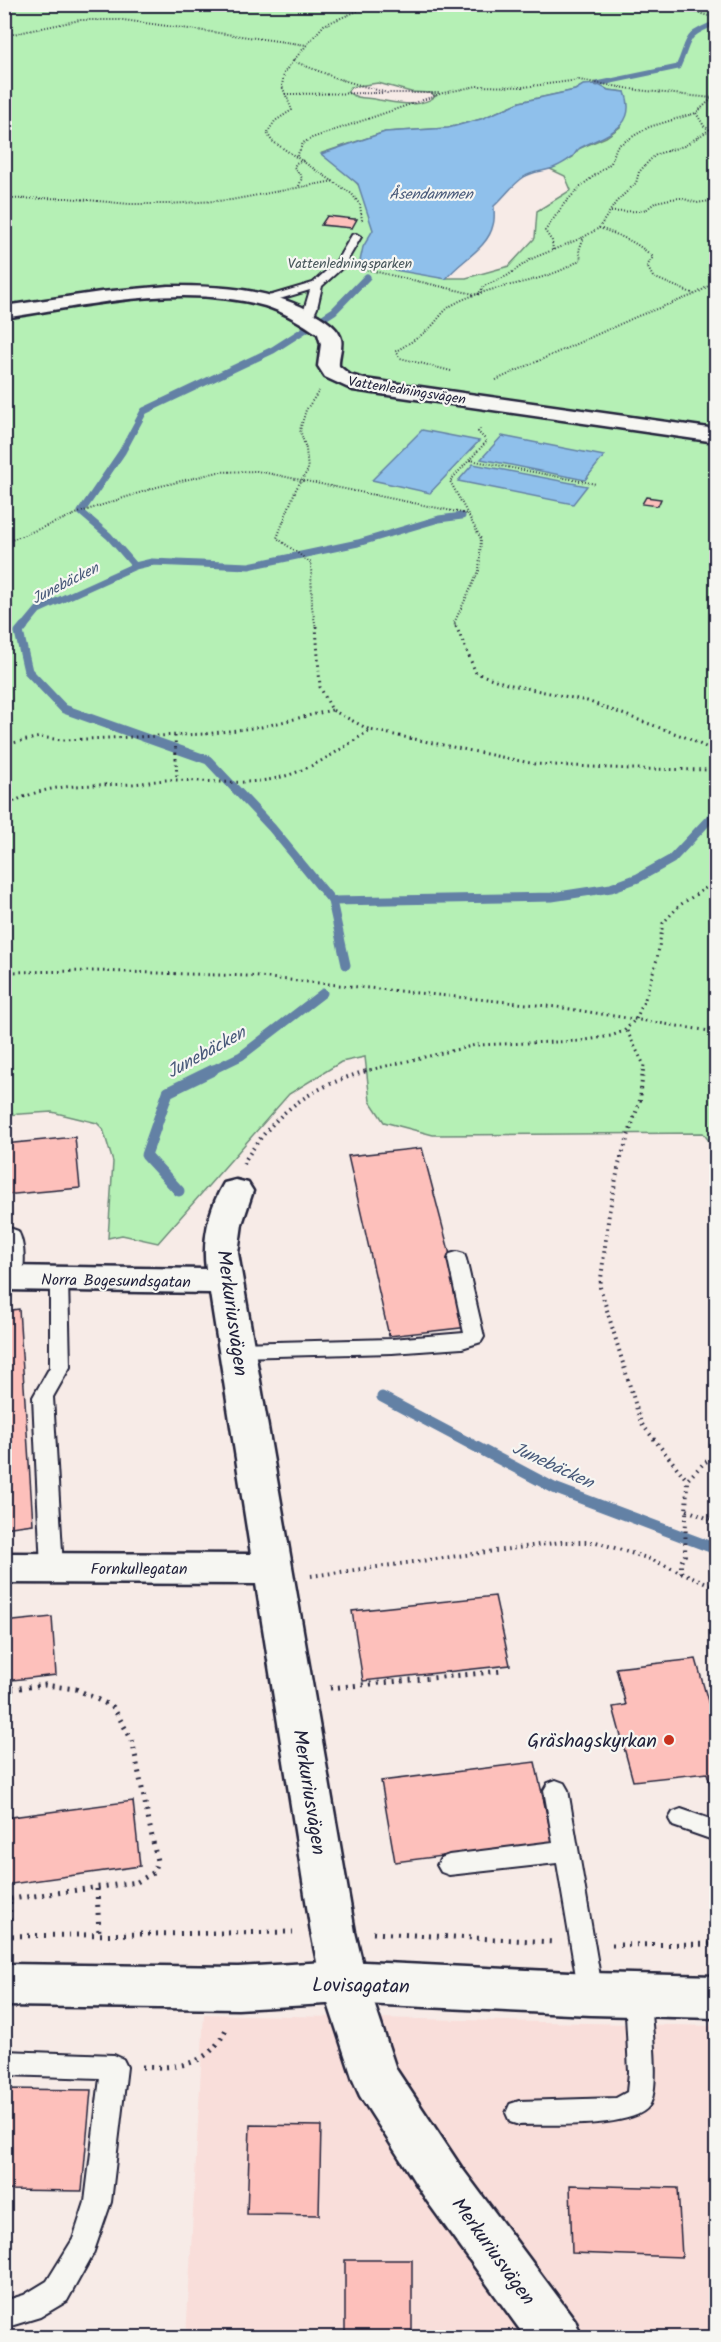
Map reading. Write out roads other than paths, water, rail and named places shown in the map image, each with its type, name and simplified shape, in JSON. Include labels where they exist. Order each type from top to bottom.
[{"type":"street","name":"Vattenledningsvägen","points":[[4,312],[123,296],[170,293],[204,292],[266,300],[308,317],[331,335],[327,356],[328,366],[341,380],[572,417],[717,436]]},
{"type":"street","name":"Merkuriusvägen","points":[[236,1191],[225,1224],[221,1253],[333,1932],[344,1982],[376,2080],[444,2184],[557,2337]]},
{"type":"street","name":"Norra Bogesundsgatan","points":[[8,1278],[227,1281]]},
{"type":"street","name":"Fornkullegatan","points":[[4,1568],[274,1575]]},
{"type":"street","name":"Lovisagatan","points":[[4,1985],[237,1988],[344,1982],[591,1994],[717,1996]]},
{"type":"lane","points":[[266,300],[317,285],[340,264],[353,241]]},
{"type":"lane","points":[[308,317],[317,285]]},
{"type":"lane","points":[[4,1232],[11,1236],[15,1248],[8,1278]]},
{"type":"lane","points":[[238,1350],[392,1346],[462,1341],[474,1338],[457,1259]]},
{"type":"lane","points":[[52,1568],[43,1396],[60,1367],[59,1279]]},
{"type":"lane","points":[[556,1790],[591,1994]]},
{"type":"lane","points":[[681,1819],[717,1831]]},
{"type":"lane","points":[[449,1865],[567,1851]]},
{"type":"lane","points":[[519,2113],[619,2110],[639,2098],[642,2072],[637,1995]]},
{"type":"lane","points":[[4,2063],[114,2067],[98,2202],[84,2245],[57,2291],[30,2307],[4,2315]]},
{"type":"water","name":"Åsendammen","points":[[597,84],[608,90],[625,92],[628,104],[627,115],[623,123],[608,134],[580,148],[563,163],[531,174],[516,183],[494,206],[494,223],[485,241],[446,279],[383,268],[360,261],[363,247],[373,230],[358,184],[321,154],[385,132],[448,128],[481,119],[520,102],[575,90],[583,85]]},
{"type":"water","points":[[422,430],[479,441],[430,493],[372,480]]},
{"type":"water","points":[[502,436],[604,456],[585,480],[481,459]]},
{"type":"water","points":[[473,464],[587,486],[573,504],[458,481]]},
{"type":"waterway","points":[[597,84],[678,67],[692,35],[716,23]]},
{"type":"waterway","name":"Junebäcken","points":[[135,566],[109,536],[81,512],[122,452],[144,411],[273,350],[334,311],[367,277]]},
{"type":"waterway","points":[[135,566],[152,562],[249,566],[358,543],[439,519],[462,516]]},
{"type":"waterway","name":"Junebäcken","points":[[23,628],[38,610],[135,566]]},
{"type":"waterway","name":"Junebäcken","points":[[24,626],[19,632],[28,671],[64,709],[208,760],[272,828],[332,901]]},
{"type":"waterway","points":[[332,901],[552,897],[611,888],[638,878],[672,859],[716,812]]},
{"type":"waterway","name":"Junebäcken","points":[[332,901],[346,965]]},
{"type":"waterway","name":"Junebäcken","points":[[210,1071],[241,1056],[323,993]]},
{"type":"waterway","name":"Junebäcken","points":[[179,1191],[146,1155],[168,1092],[213,1070]]},
{"type":"waterway","name":"Junebäcken","points":[[382,1397],[554,1488],[716,1549]]},
{"type":"place","name":"Gräshagskyrkan","points":[[669,1740]]},
{"type":"park label","name":"Vattenledningsparken","points":[[350,263]]}]
